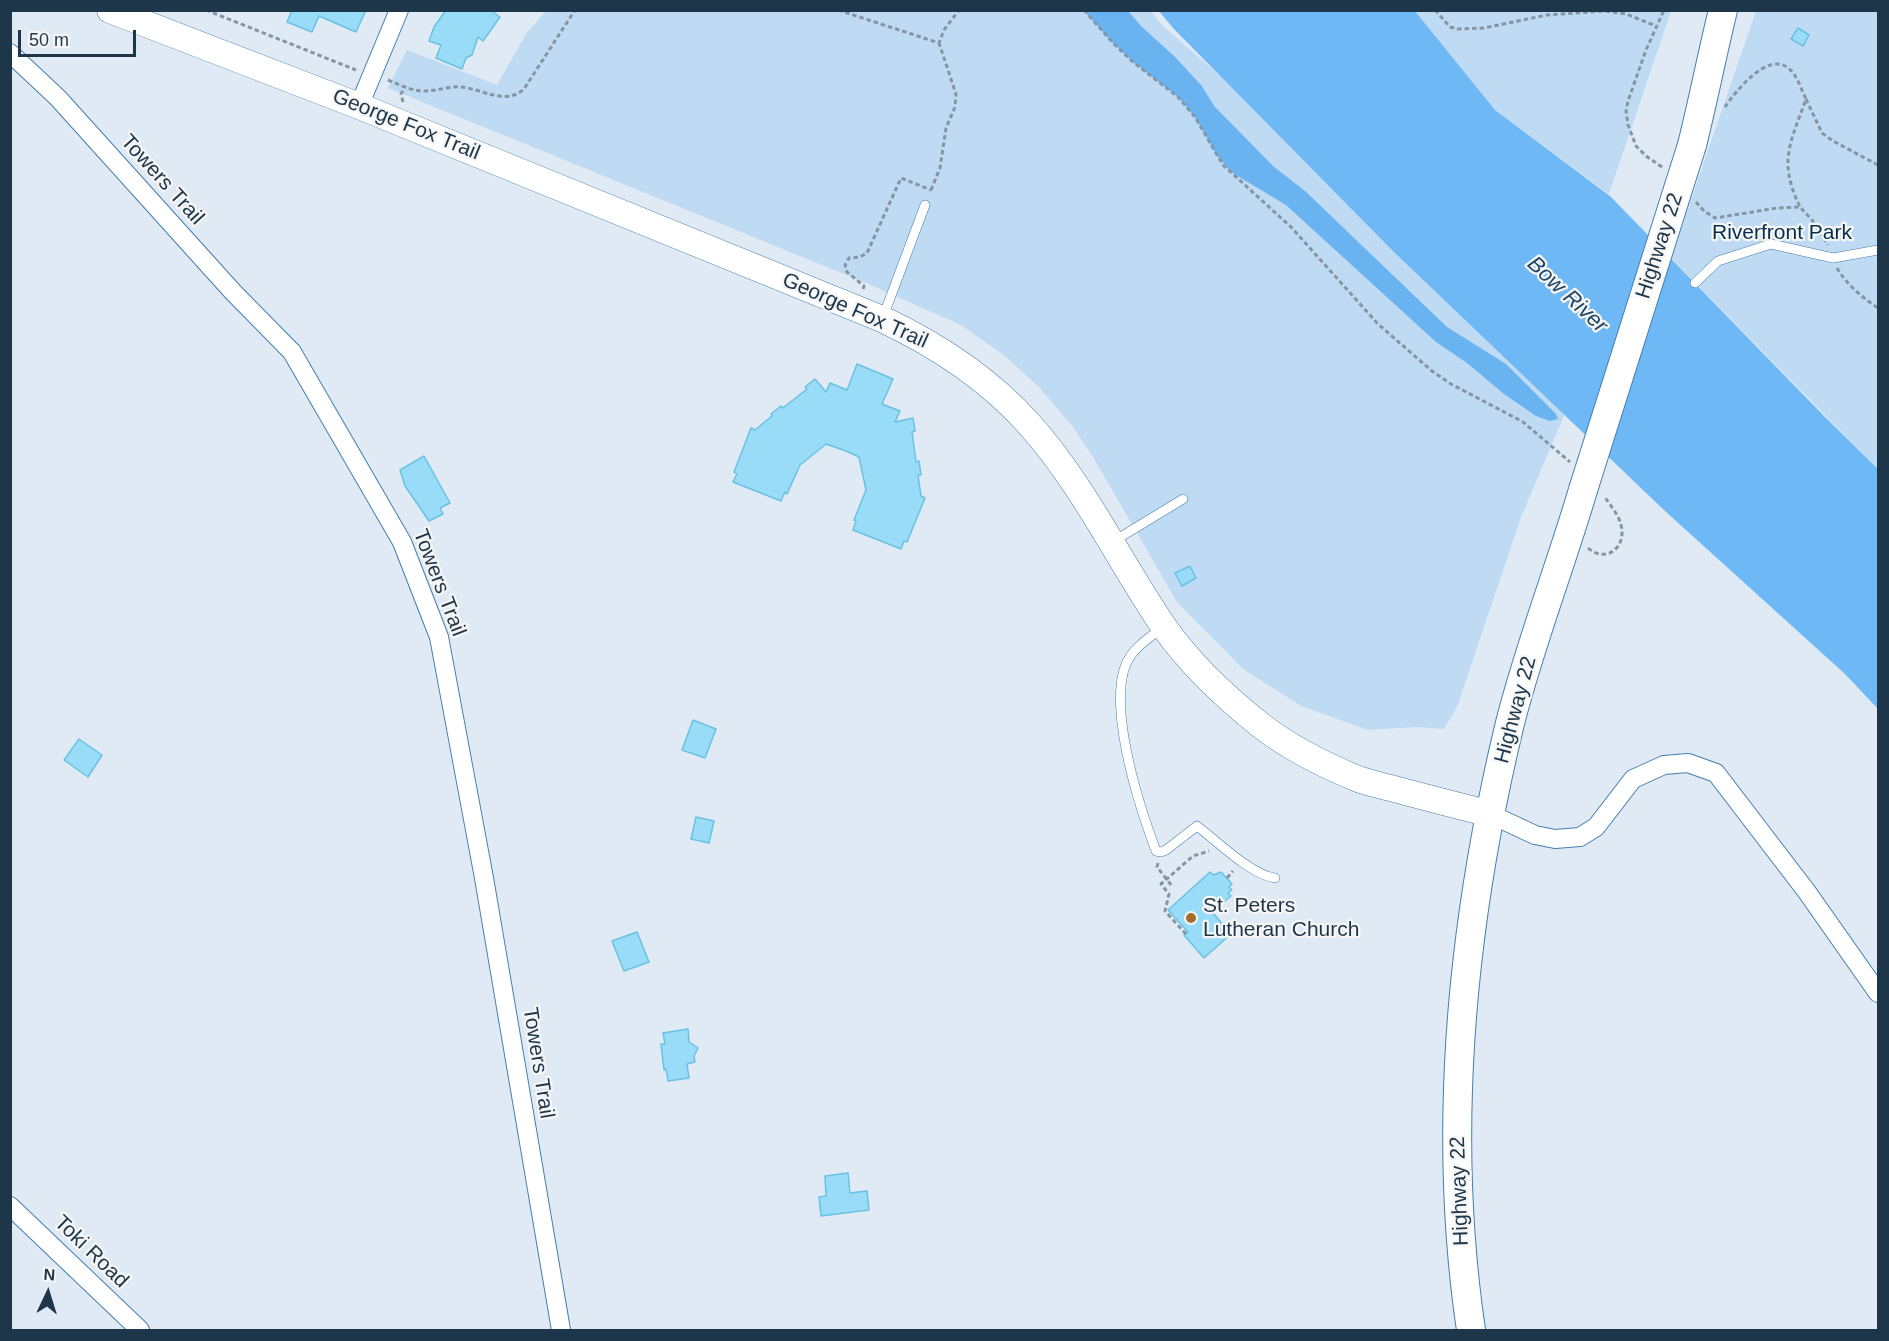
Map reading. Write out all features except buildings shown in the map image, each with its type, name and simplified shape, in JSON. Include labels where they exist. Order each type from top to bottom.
[{"type":"main road","name":"Highway 22","points":[[1711,113],[1705,82],[1723,10]]},
{"type":"main road","name":"Highway 22","points":[[1471,1330],[1463,1279],[1458,1203],[1458,1055],[1470,929],[1490,814],[1511,721],[1583,490],[1692,146],[1711,113],[1716,89],[1743,10]]},
{"type":"street","name":"George Fox Trail","points":[[110,10],[359,106],[882,319],[944,351],[991,386],[1029,424],[1061,465],[1164,627],[1215,687],[1261,726],[1308,755],[1360,780],[1490,814]]},
{"type":"street","points":[[359,106],[399,10]]},
{"type":"street","name":"Towers Trail","points":[[10,53],[58,98],[233,292],[292,352],[402,542],[439,637],[484,878],[561,1330]]},
{"type":"street","points":[[1490,814],[1535,835],[1555,839],[1580,837],[1596,827],[1633,779],[1664,765],[1688,763],[1716,773],[1807,892],[1878,993]]},
{"type":"street","name":"Toki Road","points":[[10,1206],[140,1330]]},
{"type":"lane","points":[[882,319],[925,205]]},
{"type":"lane","points":[[1695,282],[1718,261],[1771,244],[1833,258],[1878,250]]},
{"type":"lane","points":[[1112,543],[1183,499]]},
{"type":"lane","points":[[1164,627],[1130,656],[1123,677],[1121,712],[1123,741],[1146,826],[1156,851],[1161,852],[1197,826],[1250,868],[1275,878]]},
{"type":"path","points":[[206,10],[356,70]]},
{"type":"path","points":[[386,79],[405,87],[425,91],[463,87],[498,96],[518,94],[524,89],[575,10]]},
{"type":"path","points":[[838,10],[939,43]]},
{"type":"path","points":[[925,205],[940,168],[946,128],[955,107],[956,94],[939,43],[948,24],[959,10]]},
{"type":"path","points":[[1084,10],[1126,55],[1178,97],[1195,117],[1223,165],[1292,227],[1378,324],[1450,384],[1523,422],[1557,450]]},
{"type":"path","points":[[1435,10],[1450,27],[1458,29],[1484,28],[1547,15],[1615,12],[1656,26]]},
{"type":"path","points":[[1664,10],[1656,26],[1626,111],[1628,125],[1636,146],[1669,174]]},
{"type":"path","points":[[1711,113],[1748,79],[1762,69],[1778,63],[1786,66],[1795,74],[1822,133],[1878,165]]},
{"type":"path","points":[[401,94],[405,87]]},
{"type":"path","points":[[1806,99],[1788,150],[1789,181],[1800,207],[1819,229],[1845,279],[1867,301],[1878,308]]},
{"type":"path","points":[[857,309],[864,286],[847,272],[845,265],[849,258],[860,257],[867,253],[901,178],[931,190]]},
{"type":"path","points":[[1690,196],[1704,212],[1715,218],[1777,208],[1800,207]]},
{"type":"path","points":[[1585,542],[1598,555],[1606,555],[1615,550],[1623,538],[1618,516]]},
{"type":"path","points":[[1186,934],[1166,911],[1169,894],[1161,884],[1193,856],[1212,851]]},
{"type":"path","points":[[1161,852],[1157,867],[1172,886]]},
{"type":"path","points":[[1227,878],[1233,872],[1235,865]]},
{"type":"green space","points":[[546,11],[1151,11],[1163,26],[1349,188],[1568,406],[1521,517],[1457,707],[1444,729],[1416,727],[1368,730],[1301,706],[1243,669],[1177,602],[1093,457],[1073,427],[1039,387],[1005,356],[961,325],[866,283],[388,88],[407,50],[497,85],[526,34]]},
{"type":"green space","points":[[1415,11],[1671,11],[1609,194],[1495,110]]},
{"type":"green space","name":"Riverfront Park","points":[[1756,11],[1878,11],[1878,469],[1671,258]]},
{"type":"shaded area","points":[[1084,11],[1128,11],[1175,57],[1201,85],[1215,107],[1273,166],[1305,191],[1447,327],[1506,364],[1556,414],[1558,419],[1550,421],[1536,416],[1504,394],[1467,363],[1436,342],[1286,205],[1231,172],[1218,157],[1195,117],[1178,97],[1133,62]]},
{"type":"water","name":"Bow River","points":[[1159,11],[1415,11],[1495,110],[1610,196],[1878,469],[1878,709],[1845,674],[1665,511],[1393,251],[1173,28]]},
{"type":"place","name":"St. Peters Lutheran Church","points":[[1191,918]]}]
